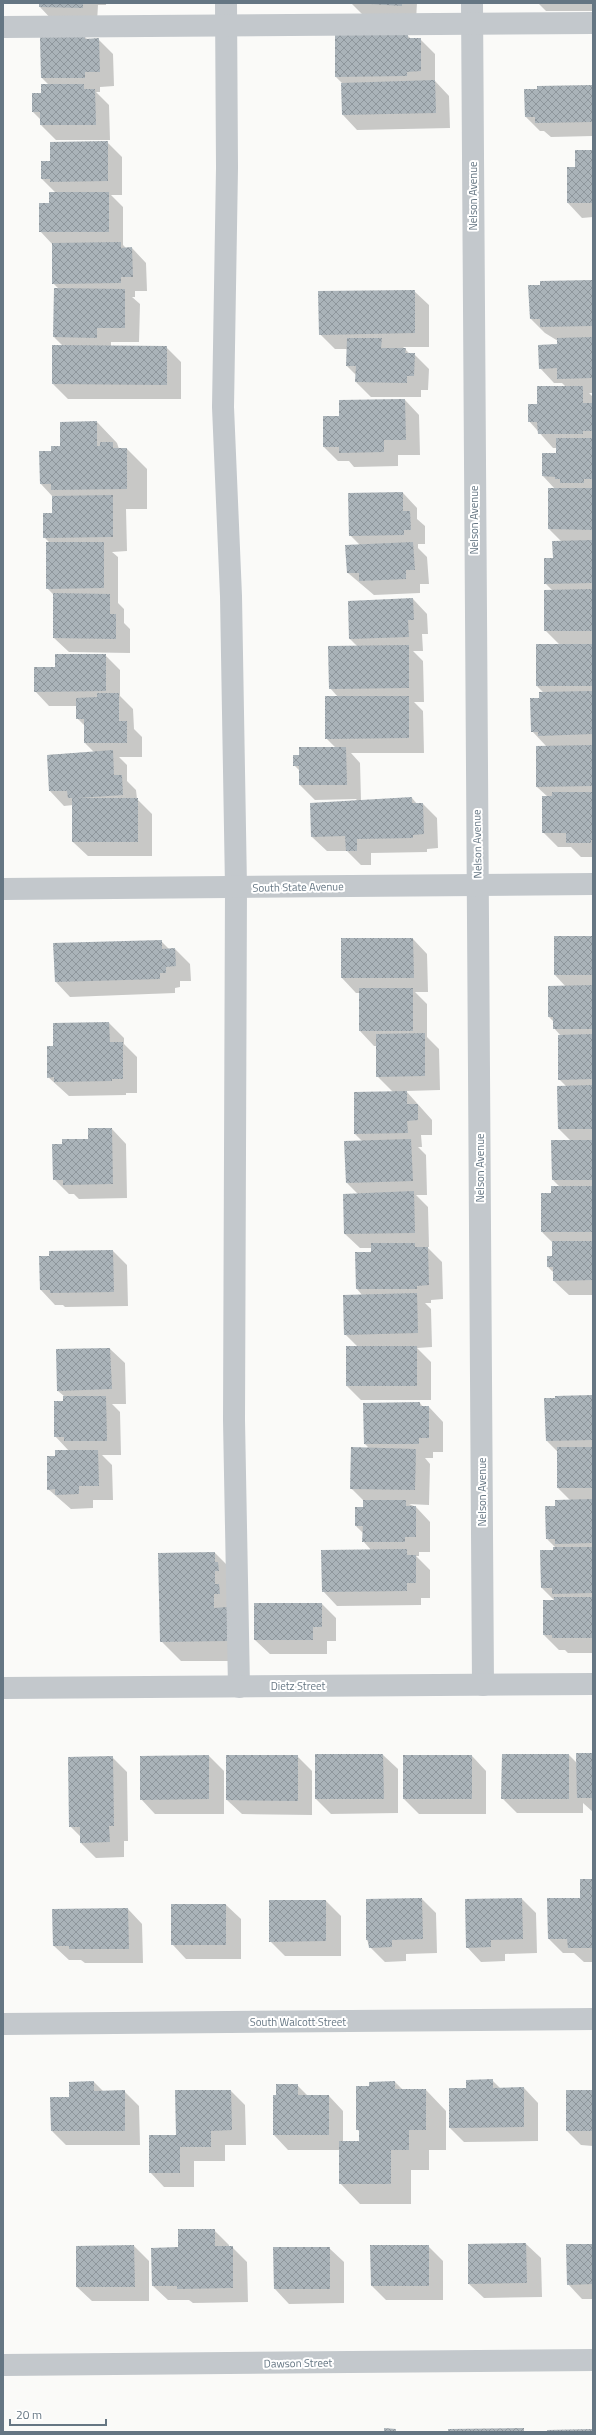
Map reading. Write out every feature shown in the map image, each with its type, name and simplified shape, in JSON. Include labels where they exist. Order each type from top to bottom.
[{"type":"street","points":[[226,3],[228,168],[223,408],[231,596],[236,887],[234,1420],[239,1687]]},
{"type":"street","points":[[3,27],[226,26],[472,13],[593,23]]},
{"type":"street","name":"Nelson Avenue","points":[[472,13],[483,1685]]},
{"type":"street","name":"South State Avenue","points":[[3,890],[593,884]]},
{"type":"street","name":"Dietz Street","points":[[3,1688],[593,1684]]},
{"type":"street","name":"South Walcott Street","points":[[3,2024],[593,2019]]},
{"type":"street","name":"Dawson Street","points":[[3,2365],[593,2360]]},
{"type":"building","points":[[39,3],[83,3],[83,8],[39,7]]},
{"type":"building","points":[[355,3],[402,3],[402,6]]},
{"type":"building","points":[[408,34],[408,38],[421,38],[421,71],[407,72],[407,76],[335,77],[335,35]]},
{"type":"building","points":[[85,36],[85,39],[99,38],[100,72],[85,72],[85,78],[41,78],[40,37]]},
{"type":"building","points":[[435,80],[436,113],[342,115],[341,83]]},
{"type":"building","points":[[41,84],[84,84],[84,89],[95,89],[96,125],[40,125],[40,112],[32,112],[32,93],[41,93]]},
{"type":"building","points":[[593,85],[593,122],[535,123],[535,117],[525,117],[524,89],[537,89],[537,86]]},
{"type":"building","points":[[108,141],[108,181],[50,182],[50,179],[41,179],[41,161],[50,161],[50,142]]},
{"type":"building","points":[[575,150],[593,150],[593,203],[567,203],[567,167],[575,167]]},
{"type":"building","points":[[49,192],[109,192],[109,232],[39,232],[39,203],[49,203]]},
{"type":"building","points":[[121,242],[121,248],[132,247],[133,277],[121,277],[121,283],[52,284],[52,243]]},
{"type":"building","points":[[593,280],[593,326],[540,327],[540,319],[530,319],[528,285],[540,285],[540,281]]},
{"type":"building","points":[[54,288],[125,289],[125,328],[97,328],[97,338],[53,337]]},
{"type":"building","points":[[415,290],[415,333],[319,335],[318,291]]},
{"type":"building","points":[[593,337],[593,378],[557,379],[557,368],[539,369],[538,345],[557,344],[557,338]]},
{"type":"building","points":[[347,338],[382,338],[381,348],[406,348],[405,353],[415,353],[414,376],[407,376],[407,383],[355,382],[356,366],[346,366]]},
{"type":"building","points":[[52,345],[167,346],[167,385],[52,384]]},
{"type":"building","points":[[537,386],[583,386],[583,403],[593,403],[593,431],[583,431],[583,434],[538,434],[537,422],[528,422],[528,404],[537,404]]},
{"type":"building","points":[[405,399],[406,440],[384,440],[384,452],[339,453],[339,447],[323,447],[323,416],[339,416],[339,400]]},
{"type":"building","points":[[97,421],[97,446],[100,446],[100,442],[113,442],[113,448],[127,448],[127,489],[51,490],[51,484],[40,484],[39,451],[51,451],[51,446],[60,446],[60,422]]},
{"type":"building","points":[[556,438],[593,438],[593,479],[584,479],[584,483],[560,483],[560,479],[555,479],[555,477],[542,476],[542,453],[556,453]]},
{"type":"building","points":[[548,488],[593,488],[593,530],[548,529]]},
{"type":"building","points":[[403,492],[403,511],[410,511],[411,530],[404,530],[404,535],[349,536],[348,493]]},
{"type":"building","points":[[113,495],[113,537],[43,538],[43,513],[52,513],[52,496]]},
{"type":"building","points":[[593,540],[593,583],[544,584],[544,558],[553,558],[552,541]]},
{"type":"building","points":[[46,542],[104,542],[104,588],[46,589]]},
{"type":"building","points":[[413,542],[415,570],[406,570],[406,579],[359,581],[359,573],[347,573],[345,545]]},
{"type":"building","points":[[593,589],[593,631],[544,631],[544,590]]},
{"type":"building","points":[[53,593],[110,594],[110,614],[116,614],[116,639],[53,638]]},
{"type":"building","points":[[413,598],[414,620],[408,620],[409,637],[349,639],[348,601]]},
{"type":"building","points":[[536,644],[593,644],[593,686],[536,686]]},
{"type":"building","points":[[409,645],[409,688],[329,689],[328,646]]},
{"type":"building","points":[[55,654],[106,654],[106,691],[34,692],[34,667],[55,667]]},
{"type":"building","points":[[593,691],[593,734],[538,736],[538,732],[531,732],[530,698],[539,698],[539,692]]},
{"type":"building","points":[[97,693],[119,693],[119,721],[127,721],[127,743],[84,743],[84,719],[76,719],[76,698],[97,697]]},
{"type":"building","points":[[325,696],[409,696],[409,738],[325,739]]},
{"type":"building","points":[[593,745],[593,786],[536,787],[536,746]]},
{"type":"building","points":[[299,747],[346,747],[347,785],[299,785],[299,766],[293,766],[293,755],[299,755]]},
{"type":"building","points":[[113,750],[114,775],[122,775],[123,795],[77,798],[138,798],[138,842],[72,842],[72,798],[68,798],[67,791],[49,791],[47,755]]},
{"type":"building","points":[[552,792],[593,792],[593,840],[591,840],[591,843],[566,843],[566,833],[542,833],[542,796],[552,796]]},
{"type":"building","points":[[412,797],[412,803],[423,803],[424,834],[413,835],[413,838],[357,839],[357,851],[346,851],[345,836],[311,837],[310,803]]},
{"type":"building","points":[[554,936],[593,936],[593,975],[554,975]]},
{"type":"building","points":[[341,938],[413,938],[414,978],[341,978]]},
{"type":"building","points":[[162,940],[162,949],[175,948],[176,966],[166,967],[166,973],[160,973],[160,979],[55,982],[53,943]]},
{"type":"building","points":[[593,985],[593,1029],[553,1029],[553,1017],[548,1017],[548,986]]},
{"type":"building","points":[[359,988],[413,988],[413,1031],[359,1031]]},
{"type":"building","points":[[109,1022],[110,1042],[123,1042],[123,1079],[112,1079],[112,1081],[54,1082],[54,1077],[47,1078],[47,1046],[53,1046],[53,1023]]},
{"type":"building","points":[[425,1033],[425,1076],[376,1077],[376,1034]]},
{"type":"building","points":[[593,1034],[593,1079],[558,1080],[558,1035]]},
{"type":"building","points":[[593,1085],[593,1129],[558,1129],[557,1086]]},
{"type":"building","points":[[407,1091],[407,1104],[418,1104],[418,1120],[407,1121],[408,1133],[354,1134],[354,1092]]},
{"type":"building","points":[[88,1128],[112,1128],[113,1184],[63,1185],[63,1180],[53,1180],[52,1144],[62,1144],[62,1139],[88,1139]]},
{"type":"building","points":[[411,1139],[413,1181],[346,1183],[344,1141]]},
{"type":"building","points":[[551,1140],[593,1140],[593,1180],[552,1180]]},
{"type":"building","points":[[551,1186],[593,1186],[593,1232],[541,1232],[541,1193],[551,1193]]},
{"type":"building","points":[[414,1191],[415,1233],[344,1234],[343,1194]]},
{"type":"building","points":[[552,1241],[593,1241],[593,1280],[553,1281],[553,1267],[547,1267],[547,1256],[552,1256]]},
{"type":"building","points":[[371,1243],[415,1243],[415,1247],[428,1247],[429,1285],[417,1286],[417,1289],[356,1289],[355,1252],[371,1252]]},
{"type":"building","points":[[113,1250],[114,1292],[50,1293],[50,1290],[40,1290],[39,1256],[49,1256],[49,1251]]},
{"type":"building","points":[[417,1293],[418,1333],[344,1335],[343,1295]]},
{"type":"building","points":[[346,1346],[417,1346],[417,1386],[346,1386]]},
{"type":"building","points":[[110,1348],[112,1389],[57,1391],[56,1349]]},
{"type":"building","points":[[593,1395],[593,1440],[546,1441],[544,1398],[555,1398],[555,1396]]},
{"type":"building","points":[[63,1396],[106,1396],[107,1441],[64,1441],[64,1437],[54,1437],[54,1401],[63,1401]]},
{"type":"building","points":[[420,1402],[420,1406],[429,1406],[429,1438],[419,1438],[419,1444],[364,1444],[363,1403]]},
{"type":"building","points":[[351,1447],[416,1449],[415,1490],[350,1489]]},
{"type":"building","points":[[557,1447],[593,1447],[593,1488],[557,1488]]},
{"type":"building","points":[[55,1450],[98,1450],[99,1486],[79,1486],[79,1494],[55,1495],[55,1489],[47,1490],[47,1456],[55,1456]]},
{"type":"building","points":[[593,1499],[593,1543],[555,1544],[555,1539],[546,1539],[545,1506],[555,1506],[555,1500]]},
{"type":"building","points":[[363,1500],[406,1500],[406,1506],[416,1506],[416,1537],[405,1537],[405,1542],[362,1542],[363,1526],[355,1526],[355,1507],[363,1507]]},
{"type":"building","points":[[553,1547],[593,1547],[593,1593],[552,1594],[552,1588],[541,1588],[540,1550],[553,1550]]},
{"type":"building","points":[[407,1549],[407,1555],[416,1555],[416,1583],[407,1583],[407,1591],[322,1592],[321,1550]]},
{"type":"building","points":[[215,1552],[215,1562],[218,1562],[219,1571],[215,1571],[215,1584],[219,1584],[220,1594],[214,1594],[214,1608],[227,1607],[227,1641],[160,1642],[158,1553]]},
{"type":"building","points":[[554,1597],[593,1597],[593,1638],[552,1638],[552,1635],[543,1635],[543,1600],[554,1600]]},
{"type":"building","points":[[254,1603],[322,1603],[322,1627],[313,1627],[313,1640],[254,1640]]},
{"type":"building","points":[[576,1753],[593,1753],[593,1798],[577,1798]]},
{"type":"building","points":[[315,1754],[383,1754],[384,1799],[315,1799]]},
{"type":"building","points":[[502,1754],[569,1754],[569,1799],[501,1799]]},
{"type":"building","points":[[209,1755],[209,1799],[140,1800],[140,1756]]},
{"type":"building","points":[[226,1755],[298,1755],[298,1801],[226,1800]]},
{"type":"building","points":[[403,1755],[472,1755],[472,1799],[403,1799]]},
{"type":"building","points":[[113,1756],[114,1826],[109,1826],[110,1842],[80,1843],[80,1827],[69,1827],[68,1757]]},
{"type":"building","points":[[580,1879],[593,1879],[593,1948],[568,1948],[567,1939],[548,1939],[547,1898],[580,1898]]},
{"type":"building","points":[[422,1898],[423,1939],[392,1940],[392,1947],[369,1948],[368,1940],[366,1940],[366,1899]]},
{"type":"building","points":[[522,1898],[523,1939],[491,1940],[491,1947],[466,1948],[465,1899]]},
{"type":"building","points":[[269,1900],[326,1900],[326,1941],[269,1942]]},
{"type":"building","points":[[171,1904],[226,1904],[226,1945],[171,1945]]},
{"type":"building","points":[[128,1908],[129,1949],[69,1949],[69,1946],[53,1946],[52,1909]]},
{"type":"building","points":[[493,2079],[493,2088],[524,2087],[524,2127],[449,2128],[449,2088],[466,2088],[466,2080]]},
{"type":"building","points":[[94,2081],[94,2091],[125,2090],[125,2131],[51,2131],[50,2097],[69,2097],[69,2082]]},
{"type":"building","points":[[395,2081],[395,2089],[426,2089],[426,2130],[409,2130],[409,2150],[391,2150],[391,2184],[339,2184],[339,2141],[359,2141],[359,2130],[356,2130],[356,2086],[369,2086],[369,2082]]},
{"type":"building","points":[[276,2084],[298,2084],[298,2095],[329,2095],[329,2135],[273,2135],[273,2095],[276,2095]]},
{"type":"building","points":[[175,2090],[231,2090],[232,2130],[211,2131],[211,2147],[180,2147],[180,2173],[149,2173],[149,2135],[176,2135]]},
{"type":"building","points":[[566,2090],[593,2090],[593,2131],[566,2131]]},
{"type":"building","points":[[178,2229],[215,2229],[215,2246],[233,2246],[233,2288],[177,2289],[177,2286],[152,2286],[151,2248],[178,2247]]},
{"type":"building","points":[[526,2243],[527,2283],[468,2284],[468,2244]]},
{"type":"building","points":[[566,2244],[593,2244],[593,2284],[567,2285]]},
{"type":"building","points":[[134,2245],[135,2287],[76,2287],[76,2246]]},
{"type":"building","points":[[370,2245],[429,2245],[429,2286],[371,2286]]},
{"type":"building","points":[[273,2247],[330,2247],[330,2289],[274,2289]]},
{"type":"building","points":[[384,2428],[396,2429],[396,2432],[384,2432]]},
{"type":"building","points":[[524,2428],[524,2432],[448,2432],[448,2429]]},
{"type":"building","points":[[593,2429],[593,2432],[547,2432],[547,2430]]}]
